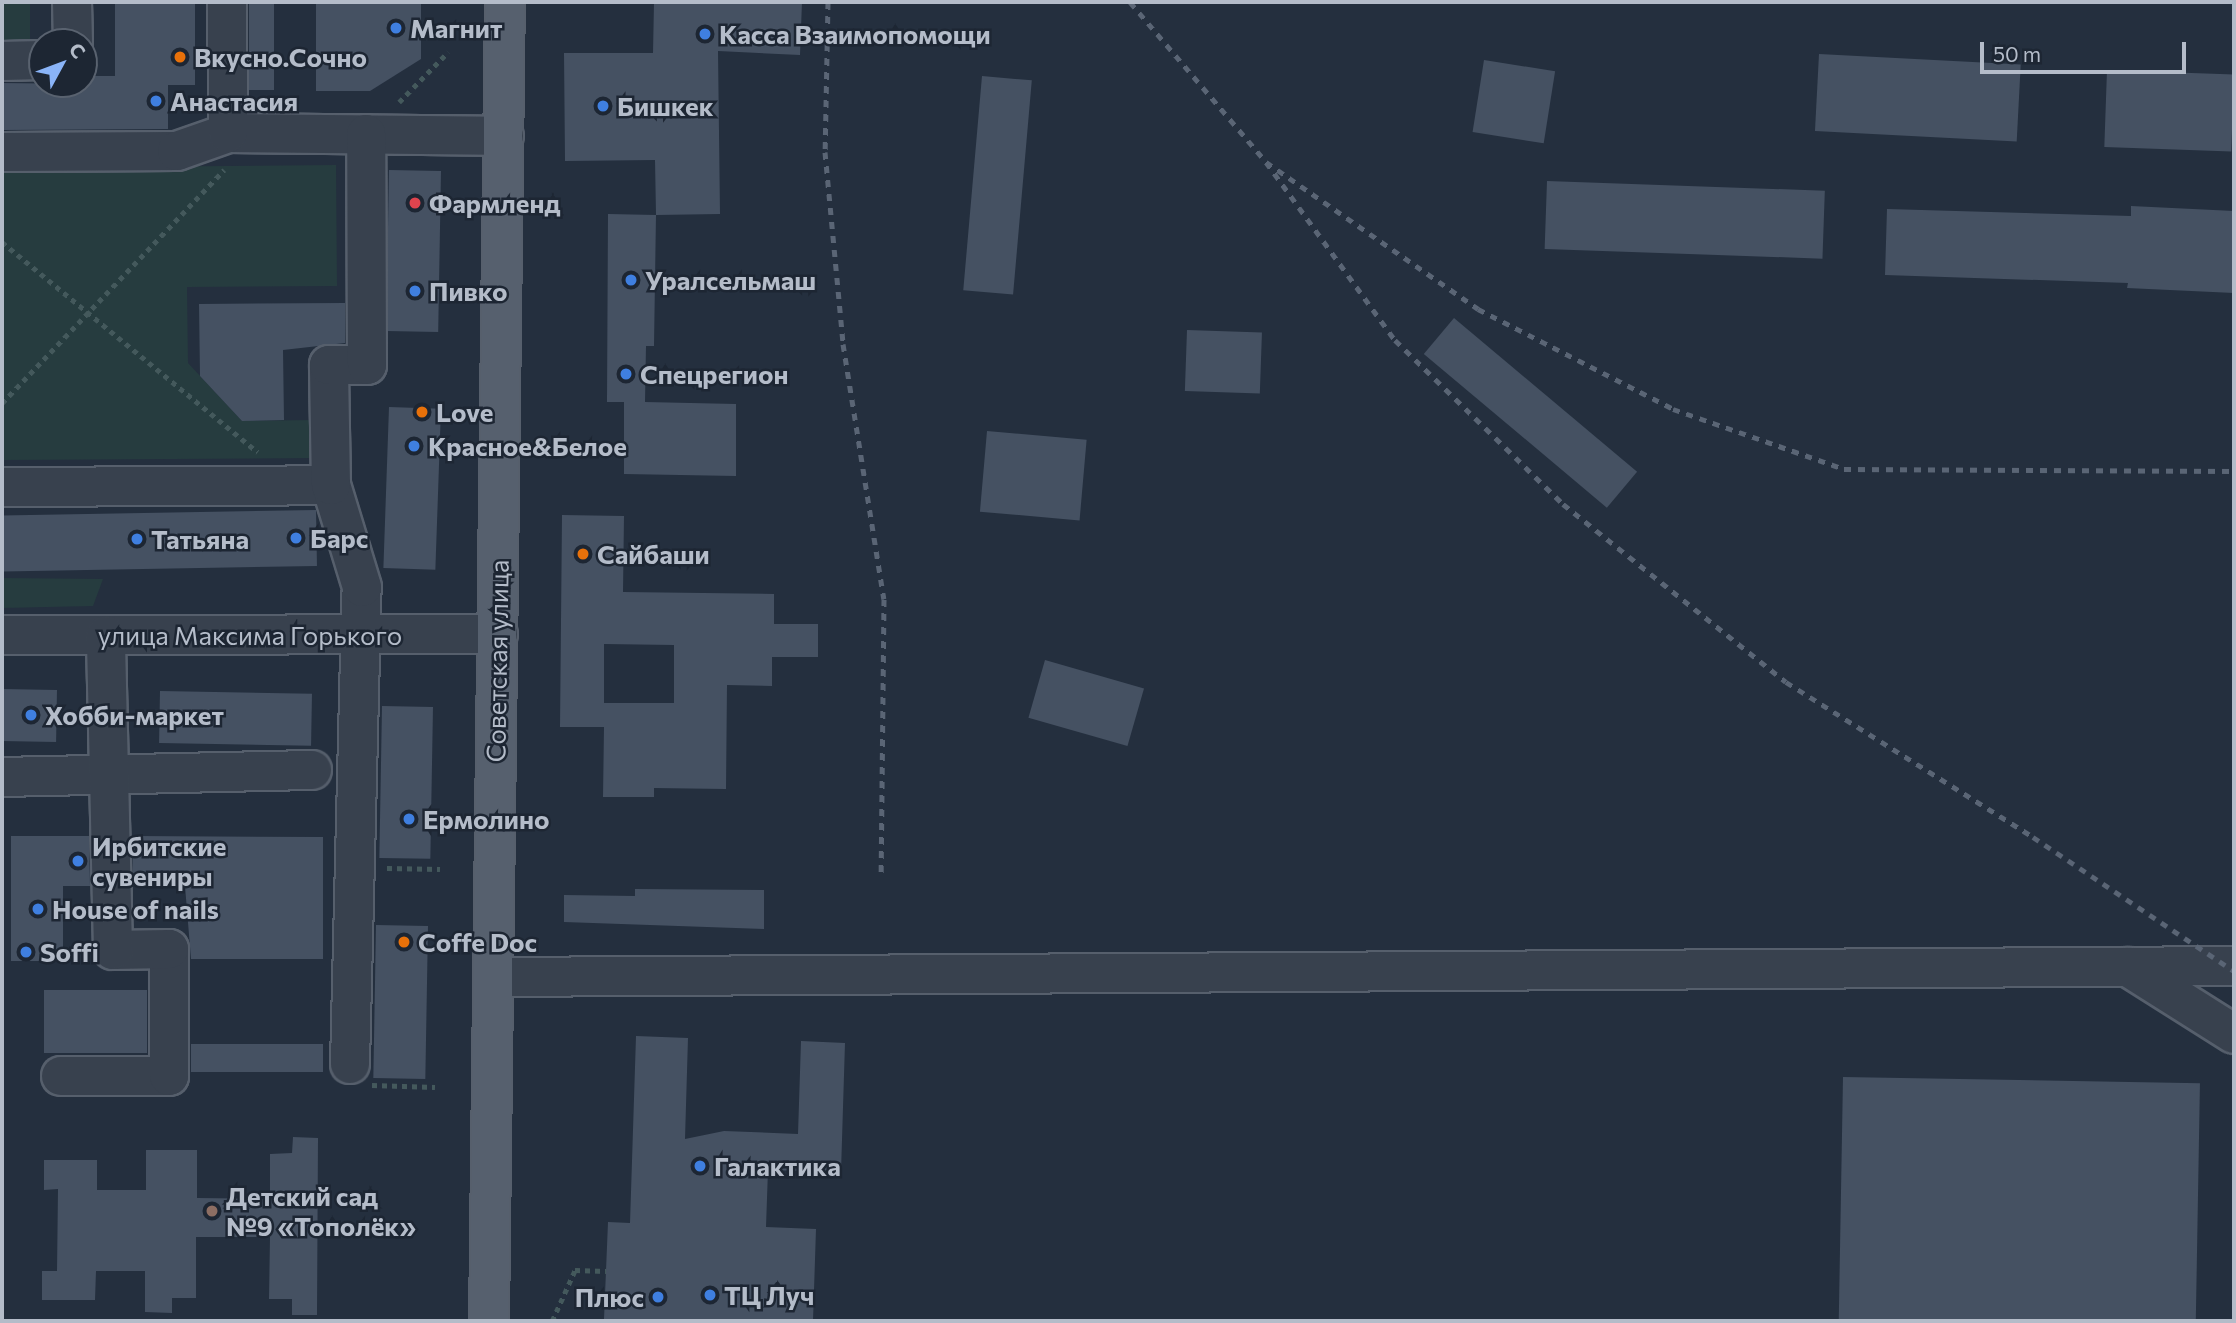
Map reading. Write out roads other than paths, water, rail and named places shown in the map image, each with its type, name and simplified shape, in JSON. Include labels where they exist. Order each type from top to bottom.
[{"type":"main road","name":"Советская улица","points":[[489,1321],[505,2]]},
{"type":"street","points":[[72,2],[73,28]]},
{"type":"street","points":[[227,2],[243,134]]},
{"type":"street","points":[[2,61],[28,60]]},
{"type":"street","points":[[2,152],[177,151],[243,134],[504,136]]},
{"type":"street","points":[[350,1065],[362,587],[315,485],[329,365],[367,365],[366,134]]},
{"type":"street","points":[[2,487],[315,485]]},
{"type":"street","name":"улица Максима Горького","points":[[2,635],[498,634]]},
{"type":"street","points":[[61,1076],[169,1076],[169,949],[113,950],[106,635]]},
{"type":"street","points":[[2,777],[312,770]]},
{"type":"street","points":[[493,977],[2234,966]]},
{"type":"street","points":[[2128,967],[2234,1034]]},
{"type":"railway","points":[[828,2],[825,152],[843,344],[884,599],[881,878]]},
{"type":"railway","points":[[1130,2],[1266,162],[1478,309],[1673,409],[1844,469],[2234,471]]},
{"type":"railway","points":[[1266,162],[1395,340],[1563,504],[1786,682],[2033,837],[2234,971]]},
{"type":"place","name":"Магнит","points":[[396,28]]},
{"type":"place","name":"Касса Взаимопомощи","points":[[705,34]]},
{"type":"place","name":"Вкусно.Сочно","points":[[180,57]]},
{"type":"place","name":"Анастасия","points":[[156,101]]},
{"type":"place","name":"Бишкек","points":[[603,106]]},
{"type":"place","name":"Фармленд","points":[[415,203]]},
{"type":"place","name":"Уралсельмаш","points":[[631,280]]},
{"type":"place","name":"Пивко","points":[[415,291]]},
{"type":"place","name":"Спецрегион","points":[[626,374]]},
{"type":"place","name":"Love","points":[[422,412]]},
{"type":"place","name":"Красное&Белое","points":[[414,446]]},
{"type":"place","name":"Барс","points":[[296,538]]},
{"type":"place","name":"Татьяна","points":[[137,539]]},
{"type":"place","name":"Сайбаши","points":[[583,554]]},
{"type":"place","name":"Хобби-маркет","points":[[31,715]]},
{"type":"place","name":"Ермолино","points":[[409,819]]},
{"type":"place","name":"Ирбитские сувениры","points":[[78,861]]},
{"type":"place","name":"House of nails","points":[[38,909]]},
{"type":"place","name":"Coffe Doc","points":[[404,942]]},
{"type":"place","name":"Soffi","points":[[26,952]]},
{"type":"place","name":"Галактика","points":[[700,1166]]},
{"type":"place","name":"Детский сад №9 «Тополёк»","points":[[212,1211]]},
{"type":"place","name":"ТЦ Луч","points":[[710,1295]]},
{"type":"place","name":"Плюс","points":[[658,1297]]}]
